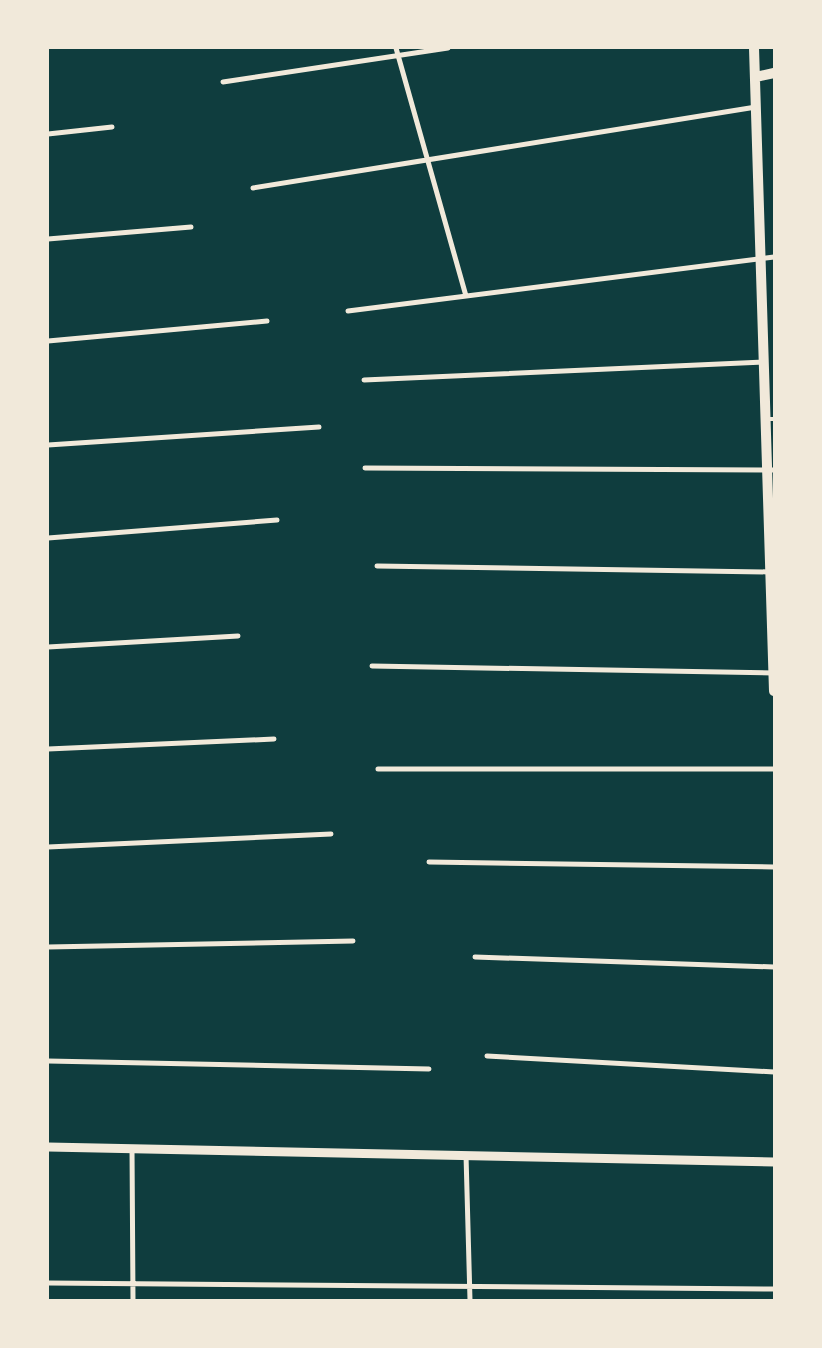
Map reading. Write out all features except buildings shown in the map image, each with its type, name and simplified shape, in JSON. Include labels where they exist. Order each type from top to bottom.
[{"type":"main road","points":[[754,48],[764,362],[770,419],[774,691]]},
{"type":"main road","points":[[756,77],[774,74]]},
{"type":"street","points":[[396,48],[466,296]]},
{"type":"street","points":[[223,82],[448,48]]},
{"type":"street","points":[[253,188],[757,107]]},
{"type":"street","points":[[48,134],[112,127]]},
{"type":"street","points":[[48,240],[191,227]]},
{"type":"street","points":[[348,311],[774,257]]},
{"type":"street","points":[[48,341],[267,321]]},
{"type":"street","points":[[364,380],[764,362]]},
{"type":"street","points":[[48,445],[319,427]]},
{"type":"street","points":[[365,468],[771,470]]},
{"type":"street","points":[[48,538],[277,520]]},
{"type":"street","points":[[377,566],[772,572]]},
{"type":"street","points":[[48,647],[238,636]]},
{"type":"street","points":[[372,666],[774,673]]},
{"type":"street","points":[[48,749],[274,739]]},
{"type":"street","points":[[378,769],[774,769]]},
{"type":"street","points":[[48,847],[331,834]]},
{"type":"street","points":[[429,862],[774,867]]},
{"type":"street","points":[[48,947],[353,941]]},
{"type":"street","points":[[475,956],[774,966]]},
{"type":"street","points":[[486,1056],[774,1072]]},
{"type":"street","points":[[48,1061],[429,1069]]},
{"type":"street","points":[[48,1147],[774,1162]]},
{"type":"street","points":[[132,1148],[133,1300]]},
{"type":"street","points":[[466,1155],[470,1300]]},
{"type":"street","points":[[48,1283],[774,1288]]}]
